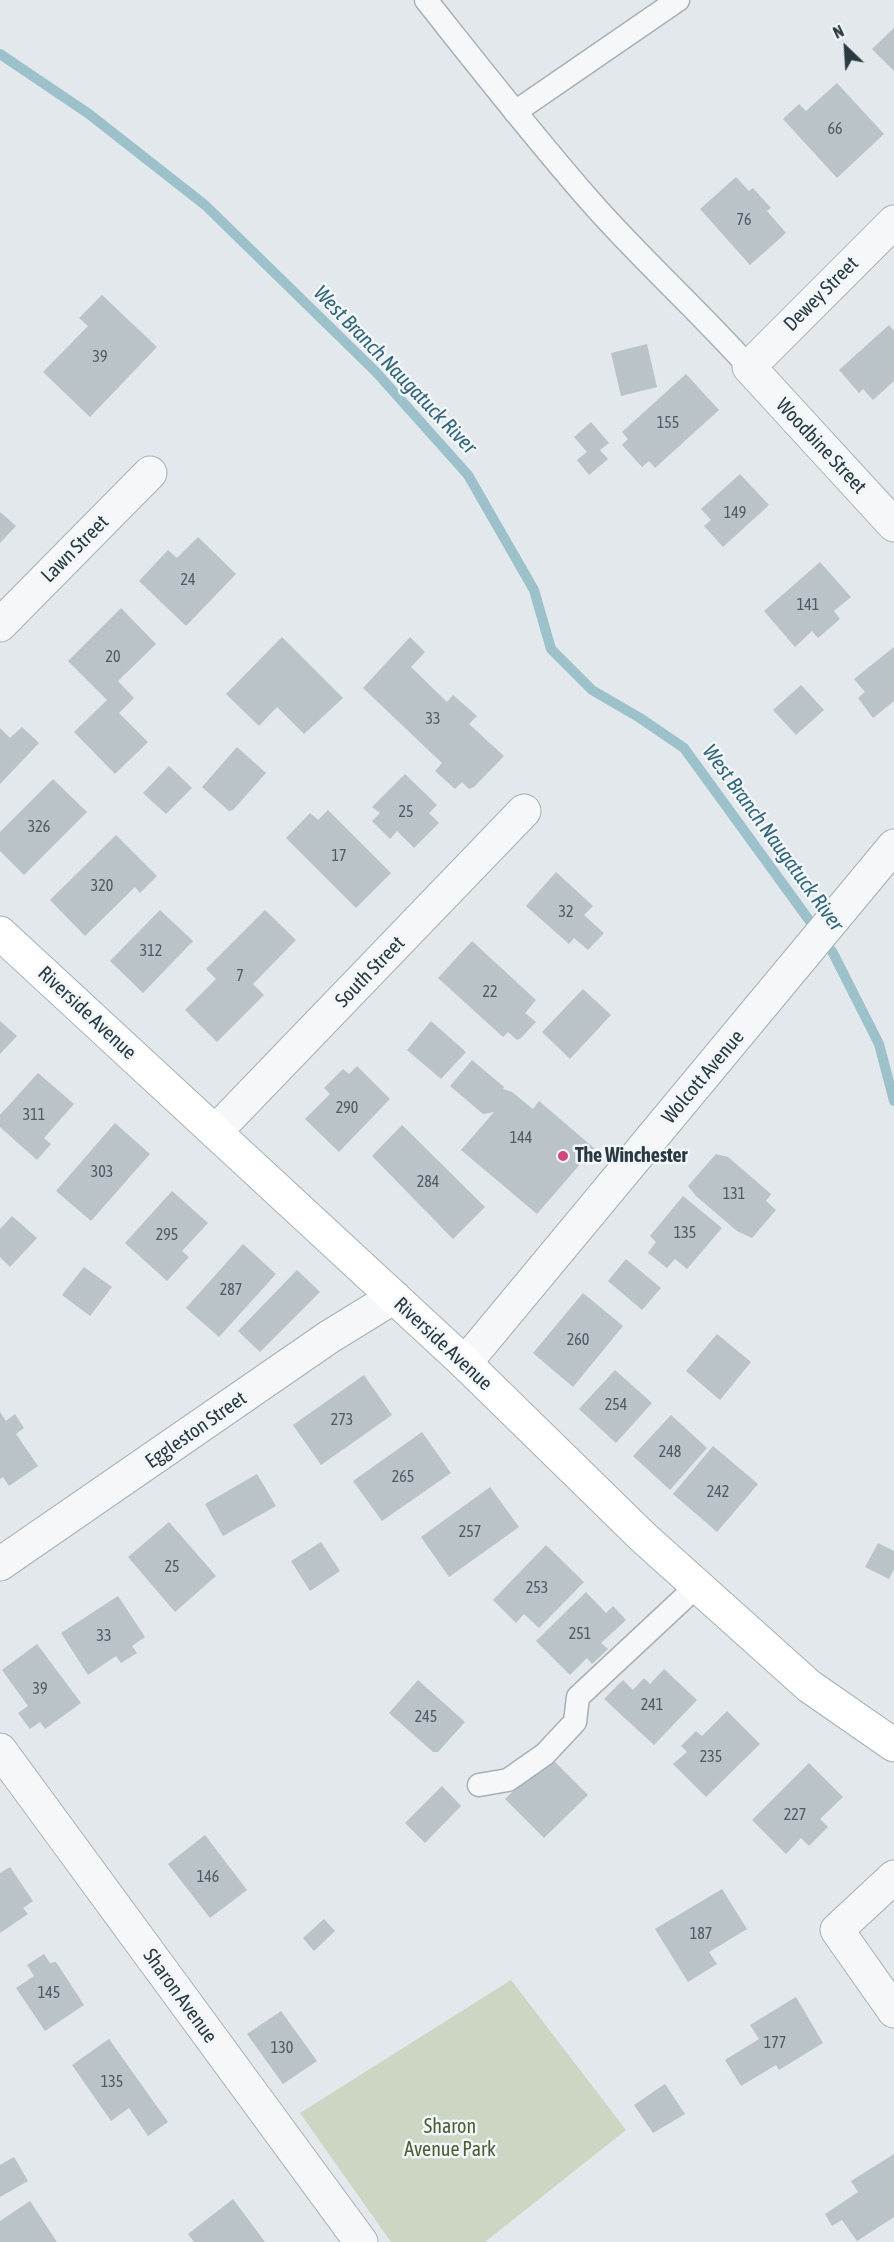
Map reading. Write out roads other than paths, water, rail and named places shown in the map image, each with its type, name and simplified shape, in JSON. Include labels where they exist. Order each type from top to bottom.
[{"type":"street","name":"Dewey Street","points":[[749,367],[894,222]]},
{"type":"street","name":"Woodbine Street","points":[[749,367],[894,525]]},
{"type":"street","name":"Lawn Street","points":[[0,625],[150,473]]},
{"type":"street","name":"South Street","points":[[215,1132],[524,811]]},
{"type":"street","name":"Wolcott Avenue","points":[[465,1363],[886,855]]},
{"type":"street","name":"Riverside Avenue","points":[[0,933],[465,1363],[644,1539],[809,1686],[894,1745]]},
{"type":"street","name":"Eggleston Street","points":[[0,1564],[329,1337],[394,1297]]},
{"type":"street","name":"Sharon Avenue","points":[[0,1750],[361,2242]]},
{"type":"street","points":[[894,1877],[837,1930],[894,2011]]},
{"type":"lane","points":[[426,0],[515,112],[592,203],[700,313],[749,367]]},
{"type":"lane","points":[[515,112],[678,0]]},
{"type":"lane","points":[[479,1785],[508,1780],[544,1754],[575,1722],[578,1697],[697,1586]]},
{"type":"waterway","name":"West Branch Naugatuck River","points":[[0,54],[89,114],[205,205],[376,372],[468,475],[534,590],[551,649],[592,690],[640,718],[684,748],[833,953],[879,1044],[894,1101]]},
{"type":"place","name":"The Winchester","points":[[563,1156]]},
{"type":"park label","name":"Sharon Avenue Park","points":[[450,2138]]}]
